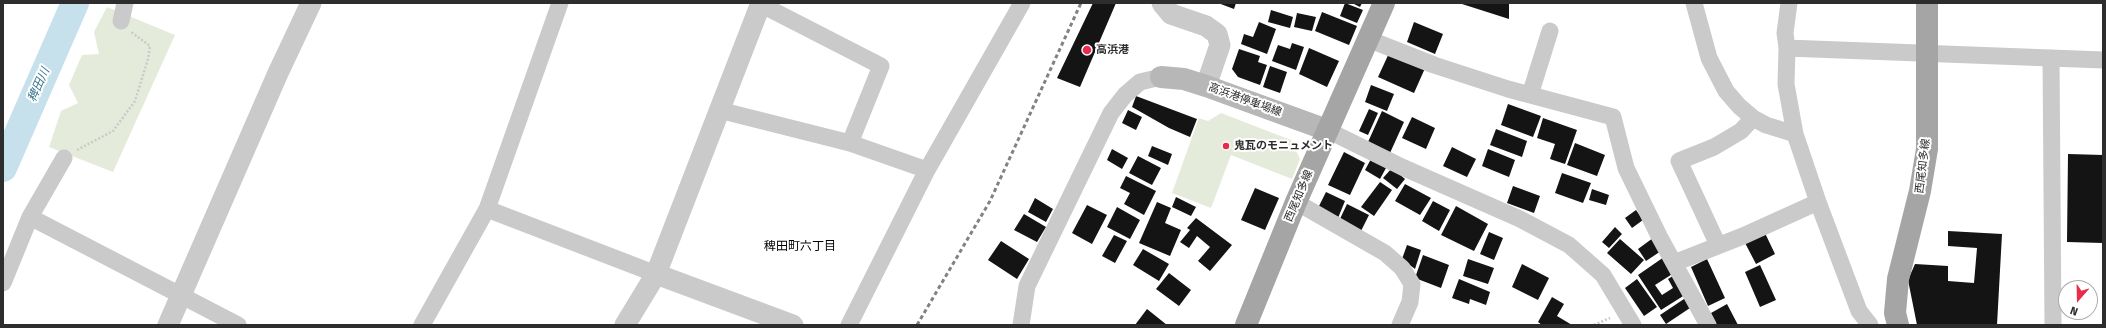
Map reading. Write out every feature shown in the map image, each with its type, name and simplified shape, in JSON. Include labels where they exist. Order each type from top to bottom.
[{"type":"main road","name":"西尾知多線","points":[[1246,325],[1296,202],[1384,3]]},
{"type":"main road","name":"西尾知多線","points":[[1898,325],[1895,313],[1898,279],[1920,191],[1927,149],[1927,3]]},
{"type":"main road","name":"高浜港停車場線","points":[[1161,77],[1184,79],[1328,130]]},
{"type":"street","points":[[121,21],[124,3]]},
{"type":"street","points":[[168,325],[278,74],[311,3]]},
{"type":"street","points":[[422,325],[487,209],[560,3]]},
{"type":"street","points":[[625,325],[656,274],[760,3],[881,66],[850,143]]},
{"type":"street","points":[[849,325],[927,170],[1022,3]]},
{"type":"street","points":[[1162,3],[1171,14],[1206,26],[1217,34],[1220,45],[1206,86]]},
{"type":"street","points":[[1694,3],[1709,58],[1716,75],[1726,91],[1739,106],[1753,118],[1766,125],[1795,134]]},
{"type":"street","points":[[1789,3],[1785,33],[1787,48],[1786,84],[1795,134],[1818,202],[1859,311],[1870,325]]},
{"type":"street","points":[[1530,95],[1550,31]]},
{"type":"street","points":[[1368,39],[1434,65],[1530,95],[1613,117],[1626,168],[1674,263],[1708,325]]},
{"type":"street","points":[[1787,48],[2103,60]]},
{"type":"street","points":[[2051,58],[2053,325]]},
{"type":"street","points":[[1021,325],[1027,286],[1111,113],[1125,96],[1140,82],[1161,77]]},
{"type":"street","points":[[719,110],[850,143],[927,170]]},
{"type":"street","points":[[1718,245],[1679,161],[1720,143],[1741,131],[1753,118]]},
{"type":"street","points":[[1328,130],[1402,167],[1520,219],[1569,245],[1603,275],[1633,325]]},
{"type":"street","points":[[3,283],[30,217],[64,158]]},
{"type":"street","points":[[1296,202],[1384,253],[1402,268],[1412,284],[1410,302],[1400,325]]},
{"type":"street","points":[[1674,263],[1818,202]]},
{"type":"street","points":[[487,209],[793,325]]},
{"type":"street","points":[[30,217],[238,325]]},
{"type":"path","points":[[64,158],[113,131],[134,101],[148,59],[150,46],[137,38],[121,21]]},
{"type":"green space","points":[[107,7],[175,35],[113,172],[49,147],[61,111],[78,103],[69,85],[82,55],[99,54],[94,32]]},
{"type":"green space","points":[[1221,113],[1291,140],[1300,159],[1292,179],[1231,155],[1211,208],[1172,193],[1199,118],[1208,121]]},
{"type":"building","points":[[1093,3],[1116,3],[1080,87],[1057,78]]},
{"type":"building","points":[[1218,3],[1236,3],[1234,9]]},
{"type":"building","points":[[1345,3],[1363,10],[1357,23],[1340,16]]},
{"type":"building","points":[[1352,3],[1362,3],[1360,7]]},
{"type":"building","points":[[1509,3],[1509,19],[1462,4]]},
{"type":"building","points":[[1271,10],[1293,17],[1290,28],[1268,22]]},
{"type":"building","points":[[1322,12],[1357,26],[1349,45],[1315,31]]},
{"type":"building","points":[[1297,13],[1316,17],[1312,31],[1294,27]]},
{"type":"building","points":[[1259,22],[1276,29],[1267,54],[1241,44],[1244,34],[1253,37]]},
{"type":"building","points":[[1414,22],[1443,34],[1435,54],[1407,42]]},
{"type":"building","points":[[1292,43],[1304,47],[1296,70],[1272,61],[1278,45],[1290,49]]},
{"type":"building","points":[[1309,48],[1339,61],[1327,87],[1299,74]]},
{"type":"building","points":[[1239,49],[1260,56],[1258,62],[1267,65],[1260,85],[1238,77],[1232,69]]},
{"type":"building","points":[[1390,51],[1426,66],[1414,93],[1378,77]]},
{"type":"building","points":[[1270,66],[1287,72],[1280,93],[1263,87]]},
{"type":"building","points":[[1371,85],[1394,94],[1387,111],[1365,102]]},
{"type":"building","points":[[1136,96],[1197,119],[1190,137],[1169,128],[1132,107]]},
{"type":"building","points":[[1508,104],[1541,116],[1533,137],[1501,125]]},
{"type":"building","points":[[1369,109],[1378,113],[1368,135],[1359,131]]},
{"type":"building","points":[[1128,110],[1142,117],[1136,130],[1122,123]]},
{"type":"building","points":[[1382,111],[1404,122],[1390,153],[1368,142]]},
{"type":"building","points":[[1412,117],[1435,128],[1426,149],[1402,138]]},
{"type":"building","points":[[1543,118],[1577,130],[1565,164],[1550,159],[1555,144],[1537,138]]},
{"type":"building","points":[[1496,129],[1527,141],[1522,157],[1490,145]]},
{"type":"building","points":[[1575,143],[1605,155],[1597,176],[1567,165]]},
{"type":"building","points":[[1152,146],[1172,154],[1168,165],[1148,156]]},
{"type":"building","points":[[1452,147],[1476,159],[1467,177],[1443,166]]},
{"type":"building","points":[[1112,149],[1128,158],[1122,169],[1107,160]]},
{"type":"building","points":[[1488,149],[1515,160],[1509,177],[1482,166]]},
{"type":"building","points":[[1344,152],[1365,163],[1350,195],[1328,185]]},
{"type":"building","points":[[2068,154],[2103,155],[2103,243],[2067,242]]},
{"type":"building","points":[[1138,156],[1161,168],[1152,185],[1129,173]]},
{"type":"building","points":[[1371,159],[1386,168],[1380,179],[1365,170]]},
{"type":"building","points":[[1392,168],[1405,179],[1397,189],[1383,178]]},
{"type":"building","points":[[1562,173],[1591,183],[1583,203],[1555,193]]},
{"type":"building","points":[[1126,176],[1156,191],[1144,215],[1124,204],[1130,193],[1120,188]]},
{"type":"building","points":[[1380,182],[1392,190],[1374,216],[1361,207]]},
{"type":"building","points":[[1405,184],[1431,198],[1420,215],[1395,201]]},
{"type":"building","points":[[1513,186],[1540,196],[1534,213],[1507,203]]},
{"type":"building","points":[[1255,188],[1279,198],[1265,230],[1241,220]]},
{"type":"building","points":[[1592,189],[1609,195],[1606,205],[1589,200]]},
{"type":"building","points":[[1326,192],[1345,201],[1338,218],[1318,208]]},
{"type":"building","points":[[1176,197],[1196,207],[1191,216],[1172,207]]},
{"type":"building","points":[[1035,198],[1053,209],[1046,222],[1028,212]]},
{"type":"building","points":[[1433,201],[1450,210],[1439,231],[1422,221]]},
{"type":"building","points":[[1157,202],[1171,208],[1165,223],[1181,230],[1170,256],[1139,243]]},
{"type":"building","points":[[1347,204],[1369,215],[1361,231],[1339,221]]},
{"type":"building","points":[[1087,205],[1107,215],[1092,244],[1072,233]]},
{"type":"building","points":[[1456,206],[1488,224],[1474,251],[1441,235]]},
{"type":"building","points":[[1117,207],[1140,220],[1130,239],[1107,227]]},
{"type":"building","points":[[1636,210],[1643,220],[1632,228],[1625,218]]},
{"type":"building","points":[[1024,214],[1046,227],[1037,242],[1014,230]]},
{"type":"building","points":[[1196,218],[1232,245],[1210,271],[1198,261],[1210,247],[1197,236],[1189,248],[1180,242],[1190,230],[1187,228]]},
{"type":"building","points":[[1615,227],[1622,234],[1609,248],[1602,242]]},
{"type":"building","points":[[1764,231],[1775,254],[1756,264],[1744,241]]},
{"type":"building","points":[[1948,231],[2002,234],[1997,325],[1917,325],[1908,280],[1915,264],[1948,266],[1948,281],[1974,283],[1977,248],[1948,246]]},
{"type":"building","points":[[1489,232],[1503,238],[1494,260],[1480,254]]},
{"type":"building","points":[[1114,235],[1127,241],[1115,263],[1102,256]]},
{"type":"building","points":[[1653,238],[1661,251],[1646,261],[1638,249]]},
{"type":"building","points":[[1620,239],[1644,260],[1631,274],[1607,253]]},
{"type":"building","points":[[1001,241],[1029,259],[1017,279],[988,260]]},
{"type":"building","points":[[1407,245],[1421,250],[1415,269],[1402,259]]},
{"type":"building","points":[[1143,249],[1169,264],[1159,281],[1133,265]]},
{"type":"building","points":[[1423,255],[1449,265],[1441,288],[1415,278]]},
{"type":"building","points":[[1664,257],[1674,273],[1655,285],[1662,295],[1673,288],[1668,279],[1676,274],[1688,293],[1661,310],[1638,275]]},
{"type":"building","points":[[1468,259],[1494,268],[1488,284],[1463,276]]},
{"type":"building","points":[[1707,259],[1725,298],[1708,306],[1691,267]]},
{"type":"building","points":[[1522,264],[1549,278],[1538,300],[1512,287]]},
{"type":"building","points":[[1760,265],[1776,300],[1760,307],[1745,272]]},
{"type":"building","points":[[1169,273],[1191,290],[1179,306],[1156,289]]},
{"type":"building","points":[[1459,279],[1490,292],[1486,305],[1470,299],[1469,304],[1452,298]]},
{"type":"building","points":[[1637,279],[1657,307],[1644,316],[1625,288]]},
{"type":"building","points":[[1552,297],[1564,304],[1557,316],[1572,325],[1542,325],[1538,322]]},
{"type":"building","points":[[1687,297],[1693,306],[1666,324],[1660,315]]},
{"type":"building","points":[[1727,304],[1738,325],[1717,325],[1711,313]]},
{"type":"building","points":[[1147,309],[1167,325],[1135,325]]},
{"type":"waterway","name":"稗田川","points":[[3,168],[75,3]]},
{"type":"railway","points":[[917,325],[990,201],[1081,3]]},
{"type":"place","name":"高浜港","points":[[1087,50]]},
{"type":"place","name":"鬼瓦のモニュメント","points":[[1226,146]]},
{"type":"district","name":"稗田町六丁目","points":[[800,247]]}]
